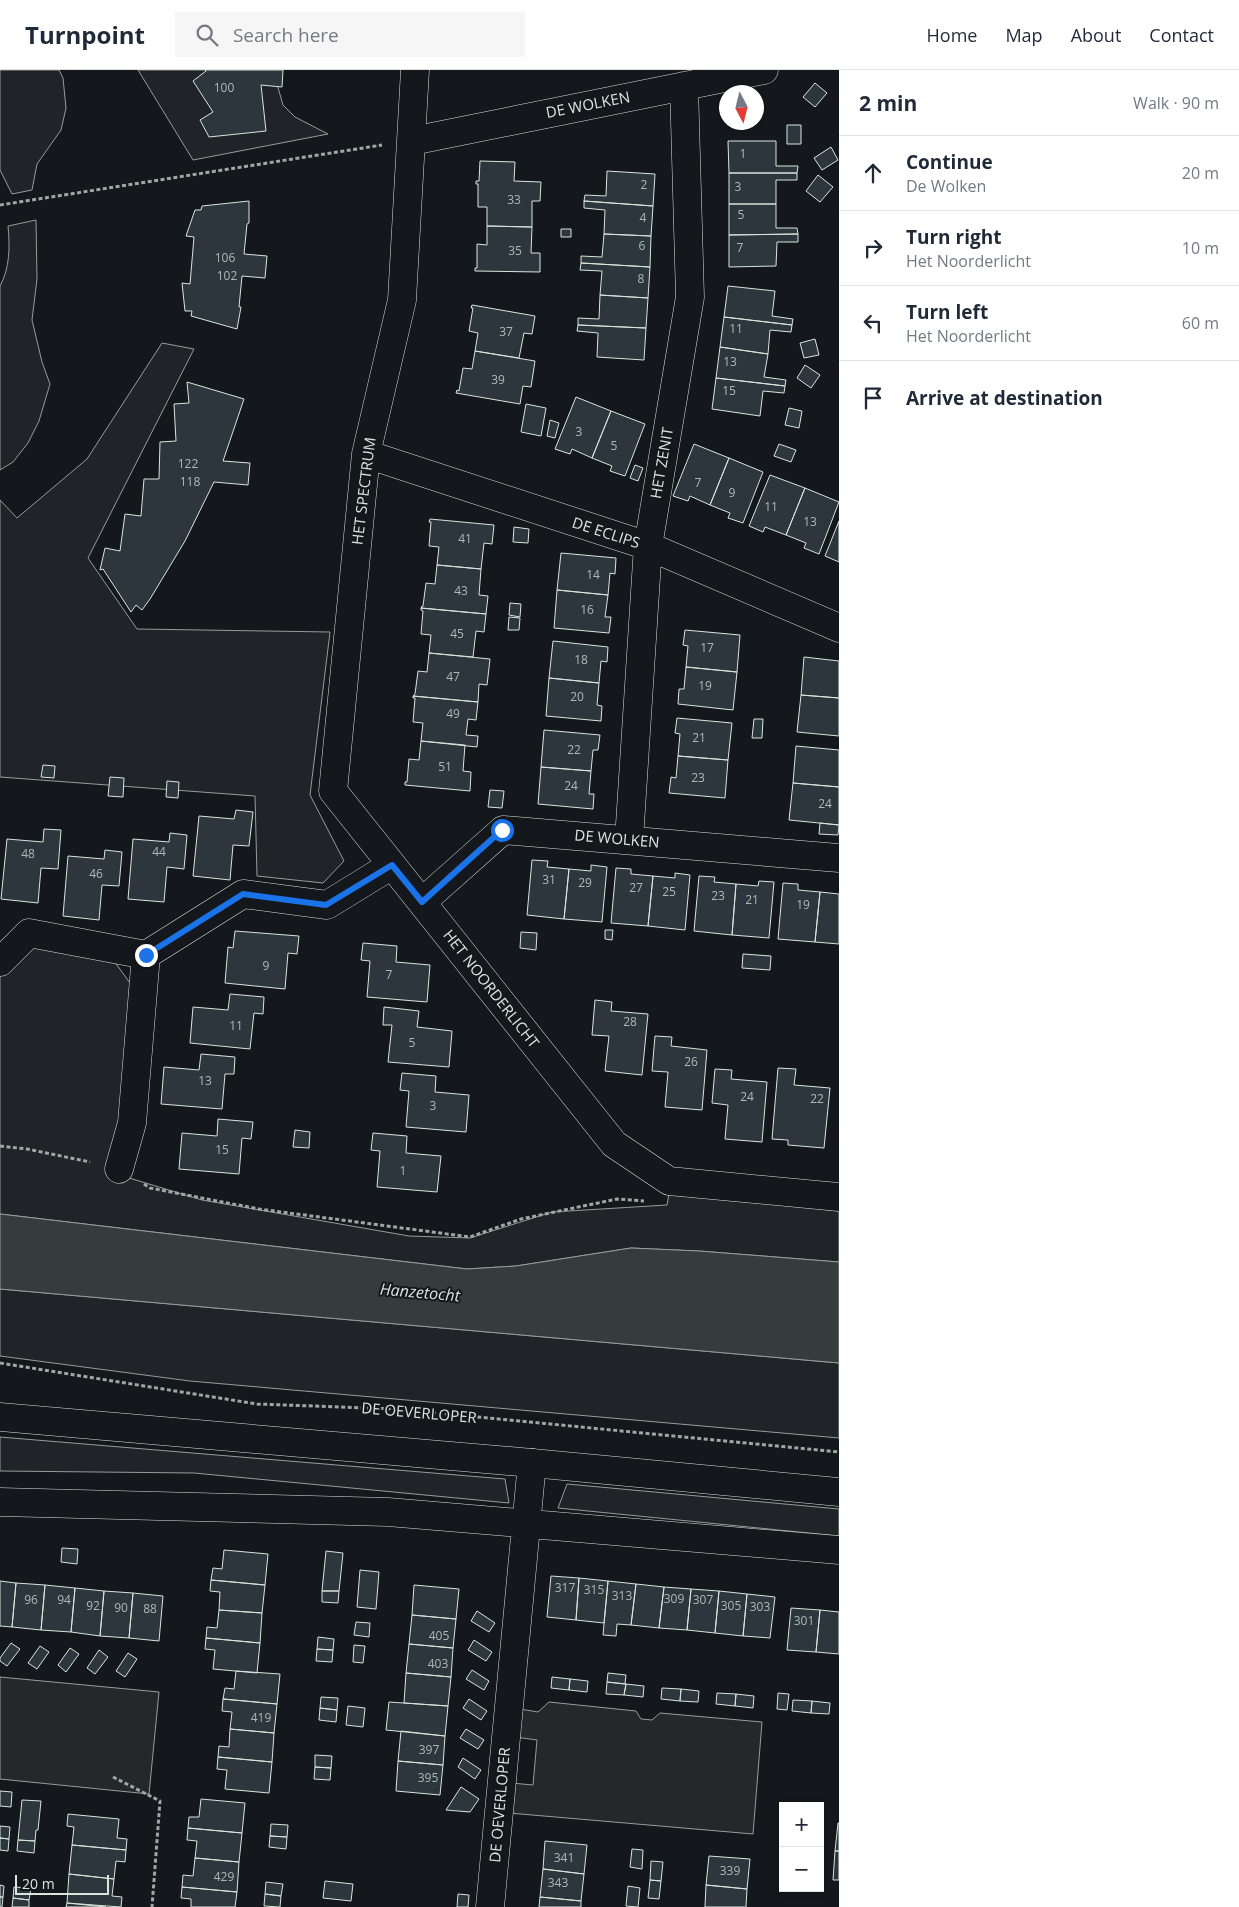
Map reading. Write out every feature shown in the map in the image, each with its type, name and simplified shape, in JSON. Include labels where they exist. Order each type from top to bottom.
[{"type":"street","name":"HET SPECTRUM","points":[[392,865],[333,790],[366,454],[402,300],[415,70]]},
{"type":"street","name":"DE WOLKEN","points":[[412,140],[764,70]]},
{"type":"street","name":"HET ZENIT","points":[[629,840],[648,546],[690,297],[684,86]]},
{"type":"street","name":"DE ECLIPS","points":[[366,454],[648,546],[839,628]]},
{"type":"street","name":"DE WOLKEN","points":[[422,902],[502,830],[839,858]]},
{"type":"street","name":"HET NOORDERLICHT","points":[[392,865],[614,1144],[669,1180],[839,1197]]},
{"type":"street","points":[[0,962],[29,933],[146,955],[243,894],[326,905],[392,865]]},
{"type":"street","points":[[119,1169],[132,1123],[146,955]]},
{"type":"street","points":[[2,1417],[839,1492]]},
{"type":"street","name":"DE OEVERLOPER","points":[[490,1907],[532,1463]]},
{"type":"street","points":[[0,1502],[388,1512],[839,1550]]},
{"type":"path","points":[[0,205],[412,140]]},
{"type":"path","points":[[0,1146],[27,1148],[119,1169],[150,1188],[259,1210],[470,1237],[521,1218],[617,1199],[644,1201]]},
{"type":"path","name":"DE OEVERLOPER","points":[[0,1363],[257,1404],[395,1409],[839,1452]]},
{"type":"path","points":[[113,1777],[160,1801],[152,1907]]},
{"type":"shaded area","points":[[0,70],[59,70],[63,78],[66,108],[61,130],[37,164],[32,190],[12,194],[0,170]]},
{"type":"shaded area","points":[[138,70],[273,70],[283,105],[295,117],[328,134],[193,160]]},
{"type":"shaded area","points":[[36,220],[37,279],[32,320],[42,362],[50,384],[39,421],[28,443],[13,462],[0,470],[0,286],[6,272],[8,257],[8,226]]},
{"type":"shaded area","points":[[162,343],[194,349],[88,558],[137,629],[330,632],[310,795],[344,861],[323,883],[257,876],[255,796],[0,777],[0,500],[17,518],[87,459]]},
{"type":"shaded area","points":[[26,945],[114,961],[130,983],[116,1174],[202,1200],[409,1236],[470,1238],[552,1212],[667,1205],[670,1188],[696,1194],[839,1211],[839,1262],[699,1251],[631,1248],[516,1266],[467,1269],[0,1214],[0,973]]},
{"type":"shaded area","points":[[0,1289],[839,1363],[839,1438],[190,1381],[0,1356]]},
{"type":"shaded area","points":[[0,1437],[505,1479],[509,1503],[194,1473],[0,1471]]},
{"type":"shaded area","points":[[567,1484],[839,1509],[839,1536],[558,1508]]},
{"type":"shaded area","points":[[0,1677],[159,1692],[149,1794],[0,1779]]},
{"type":"shaded area","points":[[549,1702],[636,1711],[641,1719],[652,1720],[660,1713],[762,1722],[753,1834],[509,1813],[511,1783],[533,1785],[537,1740],[515,1737],[520,1709],[538,1712]]},
{"type":"water","name":"Hanzetocht","points":[[0,1214],[467,1269],[516,1266],[631,1248],[699,1251],[839,1262],[839,1363],[0,1289]]},
{"type":"building","points":[[205,70],[283,70],[282,87],[261,85],[266,131],[209,137],[200,120],[213,112],[193,81]]},
{"type":"building","points":[[815,83],[827,93],[815,107],[803,97]]},
{"type":"building","points":[[787,125],[801,125],[801,144],[787,144]]},
{"type":"building","points":[[728,141],[776,141],[776,166],[798,166],[797,173],[729,173]]},
{"type":"building","points":[[831,147],[838,160],[822,170],[814,158]]},
{"type":"building","points":[[480,161],[515,162],[514,181],[541,182],[540,201],[532,201],[532,227],[487,226],[487,207],[478,207],[478,184],[476,184],[476,181],[479,181]]},
{"type":"building","points":[[607,171],[655,174],[653,206],[584,201],[585,195],[606,196]]},
{"type":"building","points":[[729,173],[797,173],[797,180],[776,180],[776,204],[729,204]]},
{"type":"building","points":[[818,175],[833,187],[820,202],[806,191]]},
{"type":"building","points":[[249,201],[249,223],[247,224],[244,254],[267,256],[265,278],[242,276],[239,307],[241,307],[237,329],[191,316],[192,311],[185,311],[182,283],[190,284],[194,237],[186,236],[195,210],[201,210],[202,206]]},
{"type":"building","points":[[584,201],[653,206],[651,236],[604,234],[605,210],[584,208]]},
{"type":"building","points":[[729,204],[776,204],[776,228],[797,228],[798,234],[729,235]]},
{"type":"building","points":[[487,226],[532,227],[531,253],[540,253],[540,272],[475,271],[475,268],[477,268],[477,244],[487,245]]},
{"type":"building","points":[[561,229],[571,229],[571,237],[561,237]]},
{"type":"building","points":[[604,234],[651,236],[650,267],[581,263],[581,256],[602,257]]},
{"type":"building","points":[[798,234],[798,242],[777,242],[776,266],[729,267],[729,235]]},
{"type":"building","points":[[581,263],[650,267],[648,298],[600,295],[602,271],[580,270]]},
{"type":"building","points":[[728,286],[775,291],[772,316],[793,319],[792,325],[724,317]]},
{"type":"building","points":[[600,295],[648,298],[646,328],[578,325],[578,318],[599,319]]},
{"type":"building","points":[[472,305],[535,316],[532,334],[524,333],[519,358],[475,351],[478,333],[469,331]]},
{"type":"building","points":[[724,317],[792,325],[791,332],[770,330],[768,354],[720,347]]},
{"type":"building","points":[[578,325],[646,328],[644,360],[597,357],[598,333],[577,331]]},
{"type":"building","points":[[815,339],[819,355],[804,358],[800,343]]},
{"type":"building","points":[[720,347],[768,354],[764,377],[786,380],[785,386],[716,378]]},
{"type":"building","points":[[475,351],[535,361],[531,387],[523,386],[520,404],[456,393],[457,390],[459,391],[463,368],[472,369]]},
{"type":"building","points":[[805,365],[820,375],[811,388],[797,378]]},
{"type":"building","points":[[716,378],[785,386],[784,393],[763,391],[760,416],[712,409]]},
{"type":"building","points":[[187,382],[244,399],[223,461],[250,463],[248,485],[214,482],[185,541],[150,599],[142,610],[136,605],[131,612],[103,569],[100,570],[105,548],[120,551],[125,514],[141,516],[144,479],[159,479],[160,442],[176,441],[174,404],[189,403]]},
{"type":"building","points":[[576,397],[611,411],[592,458],[572,449],[570,454],[555,449]]},
{"type":"building","points":[[526,404],[546,408],[541,436],[521,432]]},
{"type":"building","points":[[789,408],[802,411],[799,428],[785,425]]},
{"type":"building","points":[[611,411],[645,424],[625,476],[610,471],[612,466],[592,458]]},
{"type":"building","points":[[550,420],[559,423],[555,438],[547,436]]},
{"type":"building","points":[[694,444],[729,458],[710,505],[690,496],[688,501],[673,496]]},
{"type":"building","points":[[779,444],[796,450],[791,462],[774,456]]},
{"type":"building","points":[[729,458],[763,472],[743,523],[728,518],[730,513],[710,505]]},
{"type":"building","points":[[635,465],[643,468],[638,481],[630,478]]},
{"type":"building","points":[[770,475],[805,488],[786,535],[765,527],[763,532],[749,526]]},
{"type":"building","points":[[805,488],[839,502],[819,554],[804,548],[806,543],[786,535]]},
{"type":"building","points":[[430,519],[494,525],[492,544],[484,543],[481,569],[437,565],[439,547],[429,546]]},
{"type":"building","points":[[839,521],[839,562],[825,556]]},
{"type":"building","points":[[514,527],[529,529],[528,543],[513,542]]},
{"type":"building","points":[[561,553],[616,558],[615,574],[610,573],[608,595],[557,590]]},
{"type":"building","points":[[437,565],[481,569],[479,595],[488,596],[486,614],[421,608],[423,606],[426,583],[435,584]]},
{"type":"building","points":[[557,590],[608,595],[605,617],[611,617],[609,633],[554,628]]},
{"type":"building","points":[[510,603],[521,604],[520,617],[509,615]]},
{"type":"building","points":[[421,608],[486,614],[484,632],[476,631],[473,657],[429,653],[431,635],[421,634],[423,611]]},
{"type":"building","points":[[509,617],[520,618],[519,630],[508,630]]},
{"type":"building","points":[[685,630],[740,635],[737,672],[686,667],[688,646],[683,645]]},
{"type":"building","points":[[553,641],[608,647],[607,662],[601,661],[599,683],[549,678]]},
{"type":"building","points":[[429,653],[490,659],[487,685],[479,684],[478,702],[413,696],[415,694],[418,671],[427,672]]},
{"type":"building","points":[[804,657],[839,661],[839,698],[801,695]]},
{"type":"building","points":[[686,667],[737,672],[733,710],[678,704],[679,689],[684,689]]},
{"type":"building","points":[[549,678],[599,683],[597,705],[602,706],[601,721],[546,716]]},
{"type":"building","points":[[801,695],[839,698],[839,736],[797,732]]},
{"type":"building","points":[[413,696],[478,702],[476,720],[468,719],[466,735],[478,736],[477,747],[421,741],[423,723],[413,722],[415,698]]},
{"type":"building","points":[[677,718],[732,723],[728,760],[678,756],[680,734],[675,733]]},
{"type":"building","points":[[754,719],[763,719],[762,738],[752,738]]},
{"type":"building","points":[[544,730],[600,735],[598,750],[593,750],[591,771],[541,767]]},
{"type":"building","points":[[421,741],[465,745],[463,771],[471,772],[470,791],[405,785],[405,782],[407,782],[409,759],[419,760]]},
{"type":"building","points":[[796,746],[839,750],[839,787],[793,783]]},
{"type":"building","points":[[678,756],[728,760],[725,798],[669,793],[671,777],[676,778]]},
{"type":"building","points":[[43,765],[55,766],[54,778],[41,777]]},
{"type":"building","points":[[541,767],[591,771],[589,794],[594,794],[593,809],[538,804]]},
{"type":"building","points":[[110,777],[124,778],[123,797],[108,796]]},
{"type":"building","points":[[167,781],[179,782],[178,798],[166,797]]},
{"type":"building","points":[[793,783],[839,787],[839,825],[789,820]]},
{"type":"building","points":[[490,790],[504,791],[502,808],[488,807]]},
{"type":"building","points":[[236,810],[253,812],[249,846],[233,845],[230,880],[193,876],[199,816],[234,819]]},
{"type":"building","points":[[820,823],[839,825],[838,835],[819,834]]},
{"type":"building","points":[[44,829],[61,830],[58,869],[41,868],[38,903],[1,899],[7,839],[43,842]]},
{"type":"building","points":[[170,833],[187,835],[184,869],[167,867],[164,902],[128,899],[133,839],[169,842]]},
{"type":"building","points":[[105,850],[122,852],[119,886],[102,885],[99,920],[63,916],[68,856],[104,859]]},
{"type":"building","points":[[532,860],[548,861],[547,867],[569,869],[564,919],[527,915]]},
{"type":"building","points":[[591,865],[607,867],[602,922],[564,919],[569,869],[591,871]]},
{"type":"building","points":[[616,868],[631,869],[631,874],[653,876],[648,926],[611,923]]},
{"type":"building","points":[[675,873],[690,875],[685,930],[648,926],[653,876],[675,878]]},
{"type":"building","points":[[699,876],[715,877],[714,882],[736,884],[732,935],[694,931]]},
{"type":"building","points":[[759,881],[774,882],[769,938],[732,935],[736,884],[758,886]]},
{"type":"building","points":[[783,883],[798,884],[798,890],[820,892],[815,942],[778,939]]},
{"type":"building","points":[[820,892],[839,894],[839,944],[815,942]]},
{"type":"building","points":[[605,930],[613,930],[612,940],[605,939]]},
{"type":"building","points":[[235,931],[299,936],[297,954],[288,953],[285,989],[225,983],[228,947],[233,948]]},
{"type":"building","points":[[521,932],[537,933],[536,950],[520,948]]},
{"type":"building","points":[[363,943],[397,946],[396,962],[430,965],[427,1002],[367,997],[370,961],[361,960]]},
{"type":"building","points":[[743,954],[771,956],[770,970],[742,968]]},
{"type":"building","points":[[230,994],[264,997],[263,1014],[254,1013],[250,1049],[190,1043],[193,1007],[228,1010]]},
{"type":"building","points":[[595,1000],[612,1002],[611,1011],[648,1014],[642,1075],[605,1071],[609,1036],[592,1035]]},
{"type":"building","points":[[384,1007],[419,1011],[417,1027],[452,1031],[449,1067],[388,1062],[392,1025],[383,1025]]},
{"type":"building","points":[[655,1036],[672,1037],[671,1046],[707,1050],[702,1110],[665,1107],[668,1072],[652,1071]]},
{"type":"building","points":[[201,1054],[235,1057],[234,1074],[225,1074],[222,1109],[161,1104],[164,1067],[199,1070]]},
{"type":"building","points":[[778,1068],[796,1069],[794,1085],[830,1088],[824,1148],[788,1145],[788,1140],[772,1139]]},
{"type":"building","points":[[715,1069],[732,1070],[731,1079],[767,1082],[762,1142],[725,1139],[728,1105],[712,1103]]},
{"type":"building","points":[[402,1073],[436,1076],[435,1092],[469,1095],[466,1132],[406,1127],[409,1091],[400,1090]]},
{"type":"building","points":[[218,1119],[253,1122],[251,1139],[242,1138],[239,1174],[179,1169],[182,1133],[217,1136]]},
{"type":"building","points":[[295,1130],[310,1132],[309,1148],[293,1147]]},
{"type":"building","points":[[373,1133],[407,1136],[406,1153],[441,1156],[437,1192],[377,1187],[380,1151],[371,1150]]},
{"type":"building","points":[[62,1548],[78,1549],[77,1564],[61,1562]]},
{"type":"building","points":[[224,1550],[268,1554],[265,1585],[211,1580],[213,1568],[222,1569]]},
{"type":"building","points":[[326,1551],[343,1553],[339,1591],[322,1591]]},
{"type":"building","points":[[360,1570],[379,1572],[376,1609],[357,1607]]},
{"type":"building","points":[[551,1576],[579,1578],[576,1620],[547,1617]]},
{"type":"building","points":[[579,1578],[608,1581],[604,1623],[576,1620]]},
{"type":"building","points":[[211,1580],[265,1585],[262,1613],[219,1610],[220,1592],[210,1591]]},
{"type":"building","points":[[0,1581],[16,1583],[12,1627],[0,1626]]},
{"type":"building","points":[[608,1581],[636,1584],[631,1625],[617,1624],[616,1636],[603,1635]]},
{"type":"building","points":[[16,1583],[45,1585],[41,1630],[12,1627]]},
{"type":"building","points":[[636,1584],[664,1587],[659,1628],[631,1625]]},
{"type":"building","points":[[45,1585],[75,1588],[71,1632],[41,1630]]},
{"type":"building","points":[[414,1585],[459,1589],[456,1619],[412,1615]]},
{"type":"building","points":[[664,1587],[691,1589],[687,1630],[659,1628]]},
{"type":"building","points":[[75,1588],[104,1591],[100,1636],[71,1632]]},
{"type":"building","points":[[691,1589],[719,1591],[715,1633],[687,1630]]},
{"type":"building","points":[[104,1591],[133,1593],[129,1638],[100,1636]]},
{"type":"building","points":[[322,1591],[339,1591],[338,1603],[322,1602]]},
{"type":"building","points":[[719,1591],[747,1594],[743,1636],[715,1633]]},
{"type":"building","points":[[133,1593],[163,1596],[159,1641],[129,1638]]},
{"type":"building","points":[[747,1594],[775,1597],[770,1638],[743,1636]]},
{"type":"building","points":[[791,1608],[820,1610],[816,1652],[787,1650]]},
{"type":"building","points":[[219,1610],[262,1613],[260,1643],[206,1638],[207,1627],[217,1628]]},
{"type":"building","points":[[820,1610],[839,1612],[839,1654],[816,1652]]},
{"type":"building","points":[[477,1611],[495,1623],[489,1632],[471,1621]]},
{"type":"building","points":[[412,1615],[456,1619],[453,1648],[409,1644]]},
{"type":"building","points":[[356,1622],[370,1623],[369,1637],[354,1635]]},
{"type":"building","points":[[318,1637],[334,1639],[333,1650],[317,1649]]},
{"type":"building","points":[[206,1638],[260,1643],[257,1673],[213,1669],[215,1650],[205,1649]]},
{"type":"building","points":[[474,1640],[492,1652],[486,1661],[468,1650]]},
{"type":"building","points":[[11,1643],[20,1649],[7,1666],[0,1661],[0,1658]]},
{"type":"building","points":[[409,1644],[453,1648],[451,1677],[406,1673]]},
{"type":"building","points":[[354,1645],[365,1646],[363,1663],[353,1662]]},
{"type":"building","points":[[40,1646],[49,1652],[37,1669],[28,1663]]},
{"type":"building","points":[[70,1648],[79,1654],[66,1672],[58,1665]]},
{"type":"building","points":[[317,1649],[333,1650],[332,1662],[316,1661]]},
{"type":"building","points":[[99,1650],[108,1657],[95,1674],[87,1668]]},
{"type":"building","points":[[128,1653],[137,1659],[125,1677],[116,1671]]},
{"type":"building","points":[[472,1670],[489,1681],[484,1690],[466,1679]]},
{"type":"building","points":[[236,1671],[280,1674],[277,1704],[223,1699],[225,1688],[234,1689]]},
{"type":"building","points":[[406,1673],[451,1677],[448,1706],[404,1703]]},
{"type":"building","points":[[608,1673],[626,1675],[625,1684],[607,1682]]},
{"type":"building","points":[[552,1677],[570,1679],[569,1690],[551,1688]]},
{"type":"building","points":[[570,1679],[588,1681],[587,1692],[569,1690]]},
{"type":"building","points":[[607,1682],[626,1684],[624,1695],[606,1694]]},
{"type":"building","points":[[626,1684],[644,1686],[643,1697],[624,1695]]},
{"type":"building","points":[[662,1688],[681,1689],[680,1701],[661,1699]]},
{"type":"building","points":[[681,1689],[699,1691],[698,1702],[680,1701]]},
{"type":"building","points":[[717,1693],[736,1694],[735,1706],[716,1704]]},
{"type":"building","points":[[778,1693],[789,1694],[787,1710],[777,1709]]},
{"type":"building","points":[[736,1694],[754,1696],[753,1708],[735,1706]]},
{"type":"building","points":[[321,1697],[338,1698],[337,1710],[320,1708]]},
{"type":"building","points":[[223,1699],[277,1704],[274,1733],[230,1729],[232,1712],[222,1711]]},
{"type":"building","points":[[469,1699],[487,1711],[481,1720],[463,1708]]},
{"type":"building","points":[[793,1700],[812,1701],[811,1713],[792,1711]]},
{"type":"building","points":[[812,1701],[830,1703],[829,1714],[811,1713]]},
{"type":"building","points":[[389,1702],[448,1706],[445,1736],[386,1730]]},
{"type":"building","points":[[348,1706],[365,1708],[363,1727],[346,1725]]},
{"type":"building","points":[[320,1708],[337,1710],[336,1722],[319,1720]]},
{"type":"building","points":[[230,1729],[274,1733],[272,1762],[218,1757],[219,1746],[229,1747]]},
{"type":"building","points":[[466,1729],[484,1740],[478,1749],[460,1738]]},
{"type":"building","points":[[401,1731],[445,1736],[443,1765],[398,1761]]},
{"type":"building","points":[[315,1755],[332,1756],[331,1768],[315,1767]]},
{"type":"building","points":[[218,1757],[272,1762],[269,1793],[225,1789],[227,1770],[217,1769]]},
{"type":"building","points":[[463,1758],[481,1770],[475,1779],[458,1767]]},
{"type":"building","points":[[398,1761],[443,1765],[440,1795],[396,1791]]},
{"type":"building","points":[[315,1767],[331,1768],[330,1780],[314,1779]]},
{"type":"building","points":[[461,1787],[479,1799],[470,1812],[446,1810]]},
{"type":"building","points":[[0,1791],[12,1792],[11,1807],[0,1806]]},
{"type":"building","points":[[201,1799],[245,1803],[242,1833],[188,1828],[189,1817],[199,1817]]},
{"type":"building","points":[[22,1800],[41,1801],[35,1841],[18,1840]]},
{"type":"building","points":[[68,1814],[119,1819],[117,1838],[127,1839],[126,1850],[72,1845],[74,1827],[67,1826]]},
{"type":"building","points":[[838,1823],[839,1851],[835,1851]]},
{"type":"building","points":[[271,1824],[288,1825],[287,1837],[270,1836]]},
{"type":"building","points":[[0,1826],[10,1827],[9,1839],[0,1838]]},
{"type":"building","points":[[188,1828],[242,1833],[239,1862],[195,1858],[197,1841],[187,1840]]},
{"type":"building","points":[[270,1836],[287,1837],[286,1849],[269,1847]]},
{"type":"building","points":[[0,1838],[9,1839],[8,1851],[0,1850]]},
{"type":"building","points":[[18,1840],[35,1841],[34,1853],[17,1851]]},
{"type":"building","points":[[545,1841],[587,1845],[584,1874],[543,1869]]},
{"type":"building","points":[[72,1845],[126,1850],[125,1862],[116,1861],[114,1879],[69,1874]]},
{"type":"building","points":[[632,1849],[643,1850],[642,1869],[630,1867]]},
{"type":"building","points":[[835,1851],[839,1851],[839,1880],[833,1880]]},
{"type":"building","points":[[709,1856],[750,1859],[747,1889],[706,1885]]},
{"type":"building","points":[[195,1858],[239,1862],[237,1892],[182,1887],[183,1875],[193,1876]]},
{"type":"building","points":[[651,1861],[663,1862],[661,1881],[650,1880]]},
{"type":"building","points":[[543,1869],[584,1874],[581,1901],[540,1897]]},
{"type":"building","points":[[69,1874],[114,1879],[112,1896],[122,1897],[121,1907],[67,1903]]},
{"type":"building","points":[[650,1880],[661,1881],[659,1899],[648,1898]]},
{"type":"building","points":[[325,1881],[353,1884],[351,1901],[323,1898]]},
{"type":"building","points":[[266,1882],[283,1884],[281,1896],[265,1894]]},
{"type":"building","points":[[0,1885],[4,1886],[3,1897],[0,1897]]},
{"type":"building","points":[[706,1885],[747,1889],[746,1907],[705,1907]]},
{"type":"building","points":[[628,1886],[640,1888],[638,1907],[626,1906]]},
{"type":"building","points":[[14,1887],[31,1888],[29,1900],[13,1898]]},
{"type":"building","points":[[182,1887],[237,1892],[235,1907],[191,1907],[191,1899],[181,1898]]},
{"type":"building","points":[[265,1894],[281,1896],[280,1907],[264,1906]]},
{"type":"building","points":[[458,1894],[469,1895],[468,1907],[457,1907]]},
{"type":"building","points":[[0,1897],[3,1897],[2,1907],[0,1907]]},
{"type":"building","points":[[540,1897],[581,1901],[581,1907],[539,1907]]},
{"type":"building","points":[[13,1898],[29,1900],[29,1907],[12,1907]]},
{"type":"building","points":[[67,1903],[106,1907],[66,1907]]},
{"type":"route","points":[[146,955],[243,894],[326,905],[392,865],[422,902],[502,830]]}]
